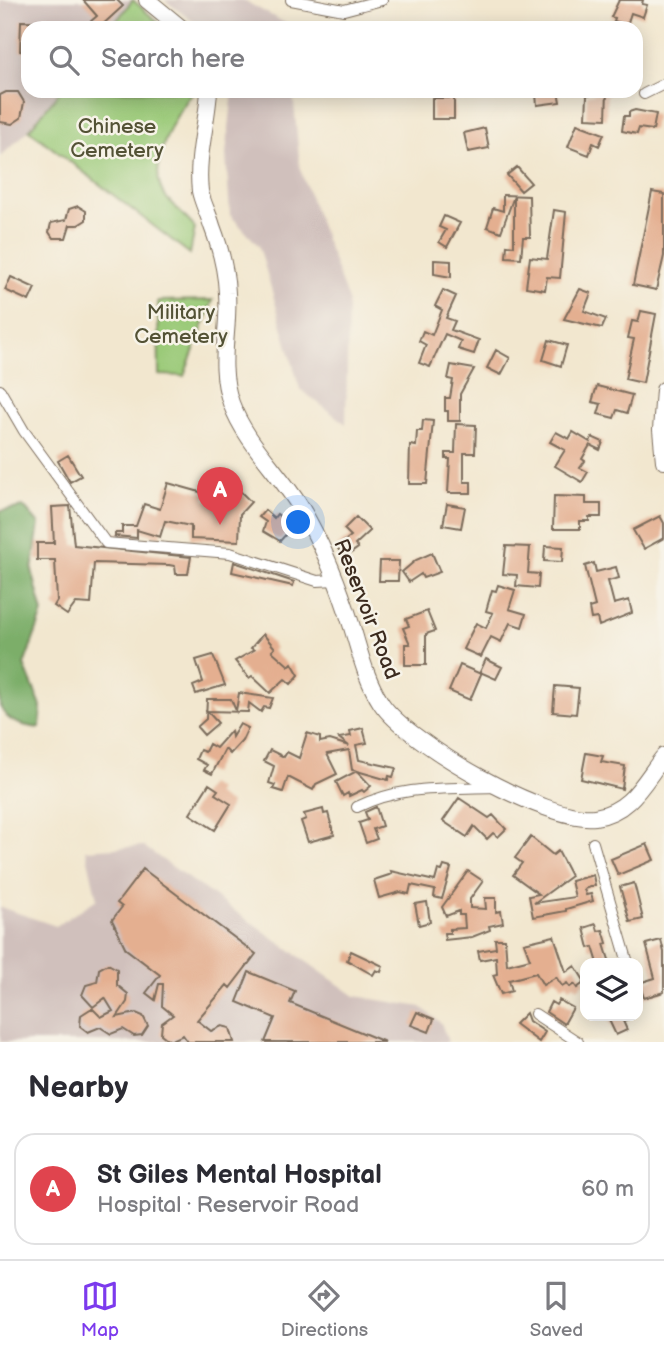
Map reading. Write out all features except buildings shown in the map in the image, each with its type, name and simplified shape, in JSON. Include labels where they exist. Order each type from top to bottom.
[{"type":"main road","points":[[147,0],[172,21]]},
{"type":"main road","name":"Reservoir Road","points":[[209,98],[208,118],[200,154],[200,191],[216,235],[226,282],[223,341],[226,385],[242,425],[307,517],[336,580],[361,664],[391,718],[430,749],[502,787],[564,815],[595,817],[620,809],[637,796],[664,756]]},
{"type":"main road","points":[[664,390],[660,430],[664,461]]},
{"type":"street","points":[[291,0],[344,10],[382,0]]},
{"type":"street","points":[[644,93],[664,84]]},
{"type":"street","points":[[0,390],[24,431],[106,543],[230,553],[317,581],[336,580]]},
{"type":"street","points":[[357,807],[383,794],[402,791],[502,787]]},
{"type":"street","points":[[593,843],[627,958]]},
{"type":"street","points":[[534,1014],[578,1042]]},
{"type":"shaded area","points":[[0,0],[133,0],[116,21],[21,21],[21,98],[54,98],[29,130],[0,157]]},
{"type":"shaded area","points":[[164,0],[243,0],[282,21],[193,21]]},
{"type":"shaded area","points":[[232,98],[294,98],[300,169],[348,301],[346,424],[300,389],[259,246],[230,215],[226,154]]},
{"type":"shaded area","points":[[143,846],[355,996],[421,1007],[441,1023],[448,1042],[0,1042],[0,907],[56,926],[97,899],[86,850]]},
{"type":"green space","points":[[133,0],[157,21],[116,21]]},
{"type":"green space","name":"Chinese Cemetery","points":[[54,98],[189,98],[171,126],[160,156],[158,171],[165,196],[195,228],[190,254],[29,130]]},
{"type":"green space","name":"Military Cemetery","points":[[213,300],[184,376],[159,375],[158,301]]},
{"type":"green space","points":[[24,507],[39,524],[32,570],[43,613],[24,665],[41,706],[40,728],[11,720],[0,706],[0,511]]},
{"type":"place","name":"St Giles Mental Hospital","points":[[220,525]]}]
